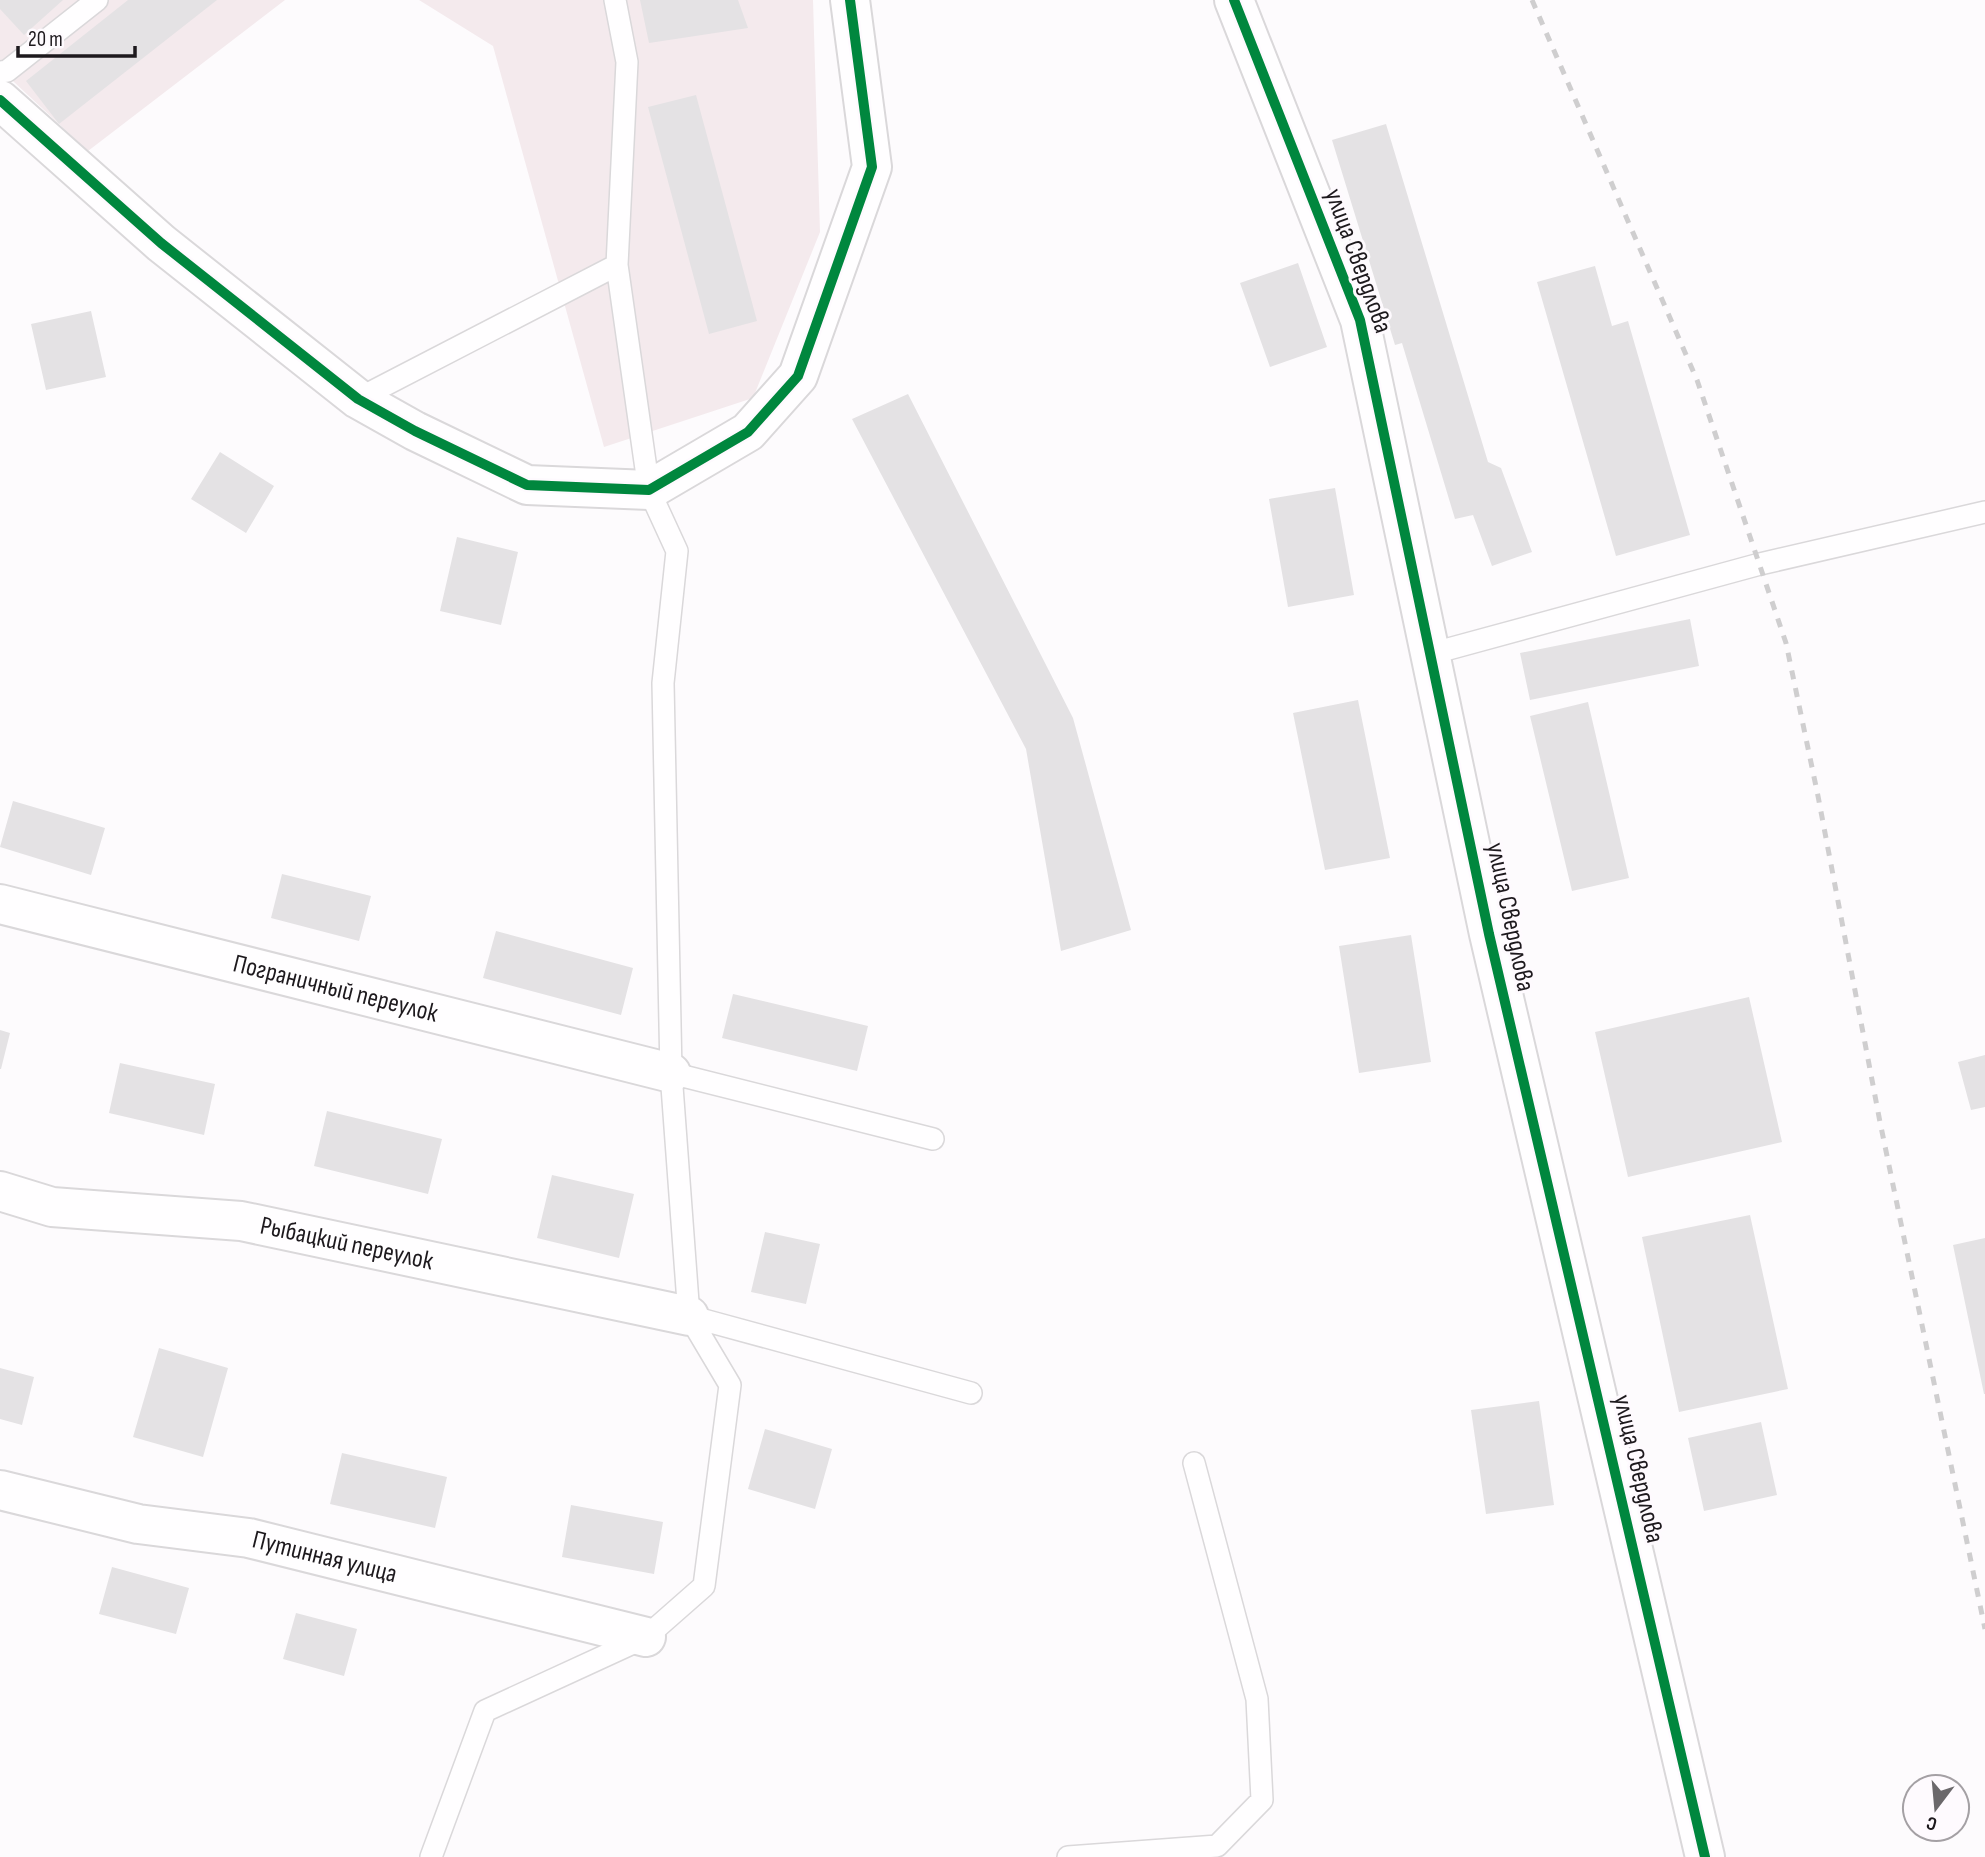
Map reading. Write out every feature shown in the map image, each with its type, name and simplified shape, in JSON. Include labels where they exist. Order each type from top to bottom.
[{"type":"street","points":[[0,100],[161,243],[358,399],[415,431],[527,485],[649,490],[748,432],[798,376],[872,167],[850,0]]},
{"type":"street","name":"улица Свердлова","points":[[1234,0],[1360,320],[1489,934],[1706,1857]]},
{"type":"street","name":"Пограничный переулок","points":[[0,904],[671,1073]]},
{"type":"street","name":"Рыбацкий переулок","points":[[0,1191],[52,1207],[241,1221],[689,1316]]},
{"type":"street","name":"Путинная улица","points":[[0,1490],[138,1524],[249,1538],[646,1637]]},
{"type":"lane","points":[[0,72],[7,71],[97,0]]},
{"type":"lane","points":[[431,1857],[485,1712],[646,1637],[704,1586],[730,1385],[689,1316],[671,1073],[663,683],[677,551],[649,490],[617,265],[627,62],[615,0]]},
{"type":"lane","points":[[358,399],[617,265]]},
{"type":"lane","points":[[1430,654],[1760,565],[1985,512]]},
{"type":"lane","points":[[671,1073],[933,1139]]},
{"type":"lane","points":[[689,1316],[971,1393]]},
{"type":"lane","points":[[1068,1857],[1217,1846],[1262,1800],[1257,1699],[1194,1463]]},
{"type":"shaded area","points":[[0,0],[285,0],[88,151],[0,69]]},
{"type":"shaded area","points":[[419,0],[813,0],[820,232],[753,398],[604,447],[493,46]]},
{"type":"building","points":[[0,0],[63,0],[24,35],[0,9]]},
{"type":"building","points":[[128,0],[217,0],[59,124],[26,81]]},
{"type":"building","points":[[640,0],[738,0],[748,28],[649,43]]},
{"type":"building","points":[[696,95],[757,321],[709,334],[648,107]]},
{"type":"building","points":[[1386,124],[1488,462],[1501,468],[1532,552],[1492,566],[1473,515],[1455,519],[1402,343],[1395,345],[1332,140]]},
{"type":"building","points":[[1298,263],[1327,347],[1270,367],[1240,283]]},
{"type":"building","points":[[1595,266],[1612,326],[1628,321],[1690,535],[1616,556],[1537,282]]},
{"type":"building","points":[[91,311],[106,377],[46,390],[31,324]]},
{"type":"building","points":[[908,394],[1073,718],[1131,930],[1061,951],[1026,749],[852,419]]},
{"type":"building","points":[[220,452],[274,486],[246,533],[191,499]]},
{"type":"building","points":[[1335,488],[1354,595],[1288,607],[1269,499]]},
{"type":"building","points":[[457,537],[518,552],[501,625],[440,611]]},
{"type":"building","points":[[1690,619],[1699,666],[1530,700],[1520,653]]},
{"type":"building","points":[[1358,700],[1390,858],[1325,870],[1293,713]]},
{"type":"building","points":[[1588,702],[1629,878],[1572,891],[1530,716]]},
{"type":"building","points":[[13,801],[105,828],[91,875],[0,847]]},
{"type":"building","points":[[282,874],[371,896],[359,941],[271,918]]},
{"type":"building","points":[[496,931],[633,968],[621,1015],[483,978]]},
{"type":"building","points":[[1411,935],[1431,1062],[1359,1073],[1339,946]]},
{"type":"building","points":[[733,994],[868,1026],[857,1071],[722,1038]]},
{"type":"building","points":[[1749,997],[1782,1142],[1628,1177],[1595,1032]]},
{"type":"building","points":[[0,1030],[10,1033],[1,1069],[0,1069]]},
{"type":"building","points":[[1985,1055],[1985,1107],[1971,1110],[1958,1062]]},
{"type":"building","points":[[120,1063],[215,1084],[204,1135],[109,1113]]},
{"type":"building","points":[[327,1111],[442,1139],[428,1194],[314,1166]]},
{"type":"building","points":[[552,1175],[634,1194],[619,1258],[537,1238]]},
{"type":"building","points":[[1750,1215],[1788,1389],[1679,1412],[1642,1237]]},
{"type":"building","points":[[765,1232],[820,1244],[806,1304],[751,1292]]},
{"type":"building","points":[[1985,1238],[1985,1394],[1984,1394],[1953,1245]]},
{"type":"building","points":[[159,1348],[228,1368],[203,1457],[133,1437]]},
{"type":"building","points":[[0,1368],[34,1377],[22,1425],[0,1419]]},
{"type":"building","points":[[1539,1401],[1554,1505],[1486,1514],[1471,1410]]},
{"type":"building","points":[[1761,1422],[1777,1495],[1704,1511],[1688,1438]]},
{"type":"building","points":[[765,1429],[832,1449],[815,1509],[748,1489]]},
{"type":"building","points":[[342,1453],[447,1477],[435,1528],[330,1504]]},
{"type":"building","points":[[571,1505],[663,1522],[654,1574],[562,1557]]},
{"type":"building","points":[[112,1567],[189,1588],[176,1634],[99,1614]]},
{"type":"building","points":[[296,1613],[357,1629],[344,1676],[283,1659]]},
{"type":"railway","points":[[1532,0],[1697,380],[1786,643],[1880,1122],[1985,1629]]},
{"type":"cycle path","points":[[0,100],[161,243],[358,399],[415,431],[527,485],[649,490],[748,432],[798,376],[872,167],[850,0]]},
{"type":"cycle path","points":[[1234,0],[1360,320],[1489,934],[1705,1857]]}]
